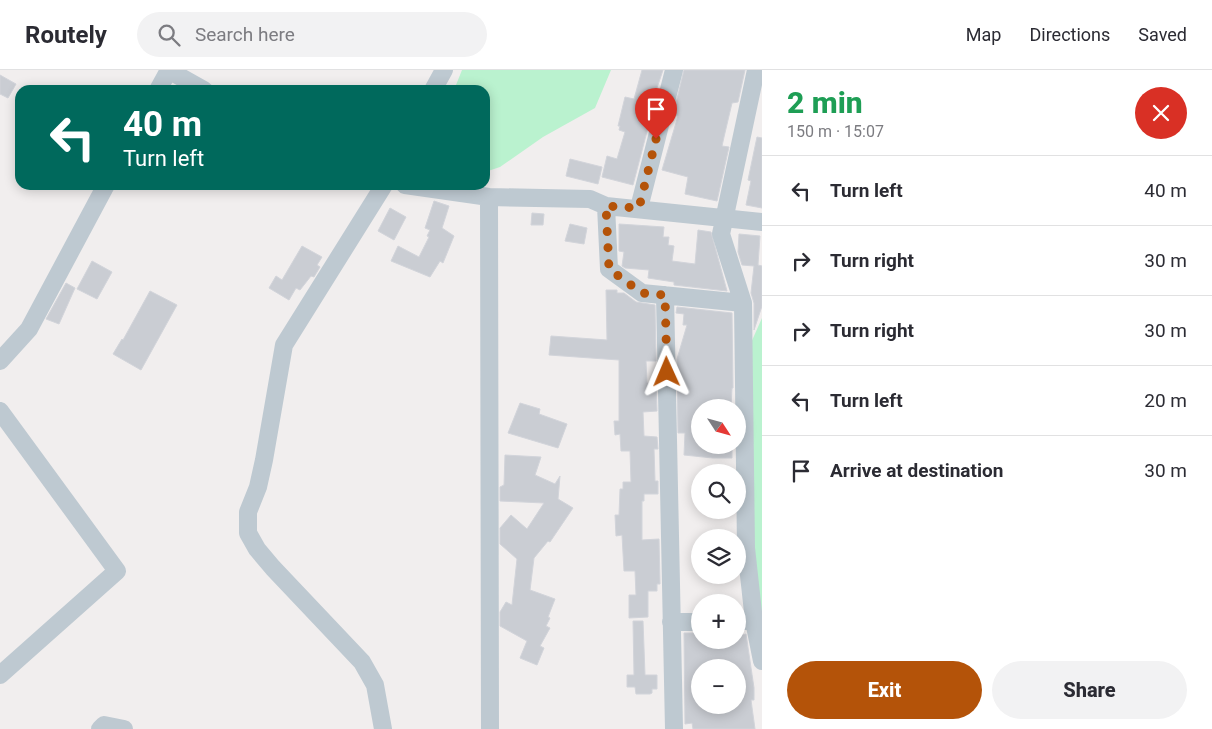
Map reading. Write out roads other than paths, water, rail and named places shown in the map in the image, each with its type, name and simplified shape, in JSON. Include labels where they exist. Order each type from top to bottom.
[{"type":"street","points":[[161,85],[169,70],[195,85]]},
{"type":"street","points":[[436,85],[444,70]]},
{"type":"street","points":[[639,208],[674,70]]},
{"type":"street","points":[[746,594],[743,304],[721,234],[756,70]]},
{"type":"street","points":[[0,361],[29,329],[103,190]]},
{"type":"street","points":[[381,190],[284,344],[264,460],[258,487],[248,512],[248,533],[256,549],[362,662],[375,685],[383,729]]},
{"type":"street","points":[[440,190],[489,197],[590,199],[606,206],[762,222]]},
{"type":"street","points":[[489,197],[490,729]]},
{"type":"street","points":[[606,206],[609,269],[642,293],[743,304]]},
{"type":"street","points":[[665,295],[674,729]]},
{"type":"street","points":[[0,411],[117,571],[0,675]]},
{"type":"street","points":[[746,621],[762,661]]},
{"type":"street","points":[[671,622],[691,622]]},
{"type":"street","points":[[100,729],[104,725],[124,729]]}]
